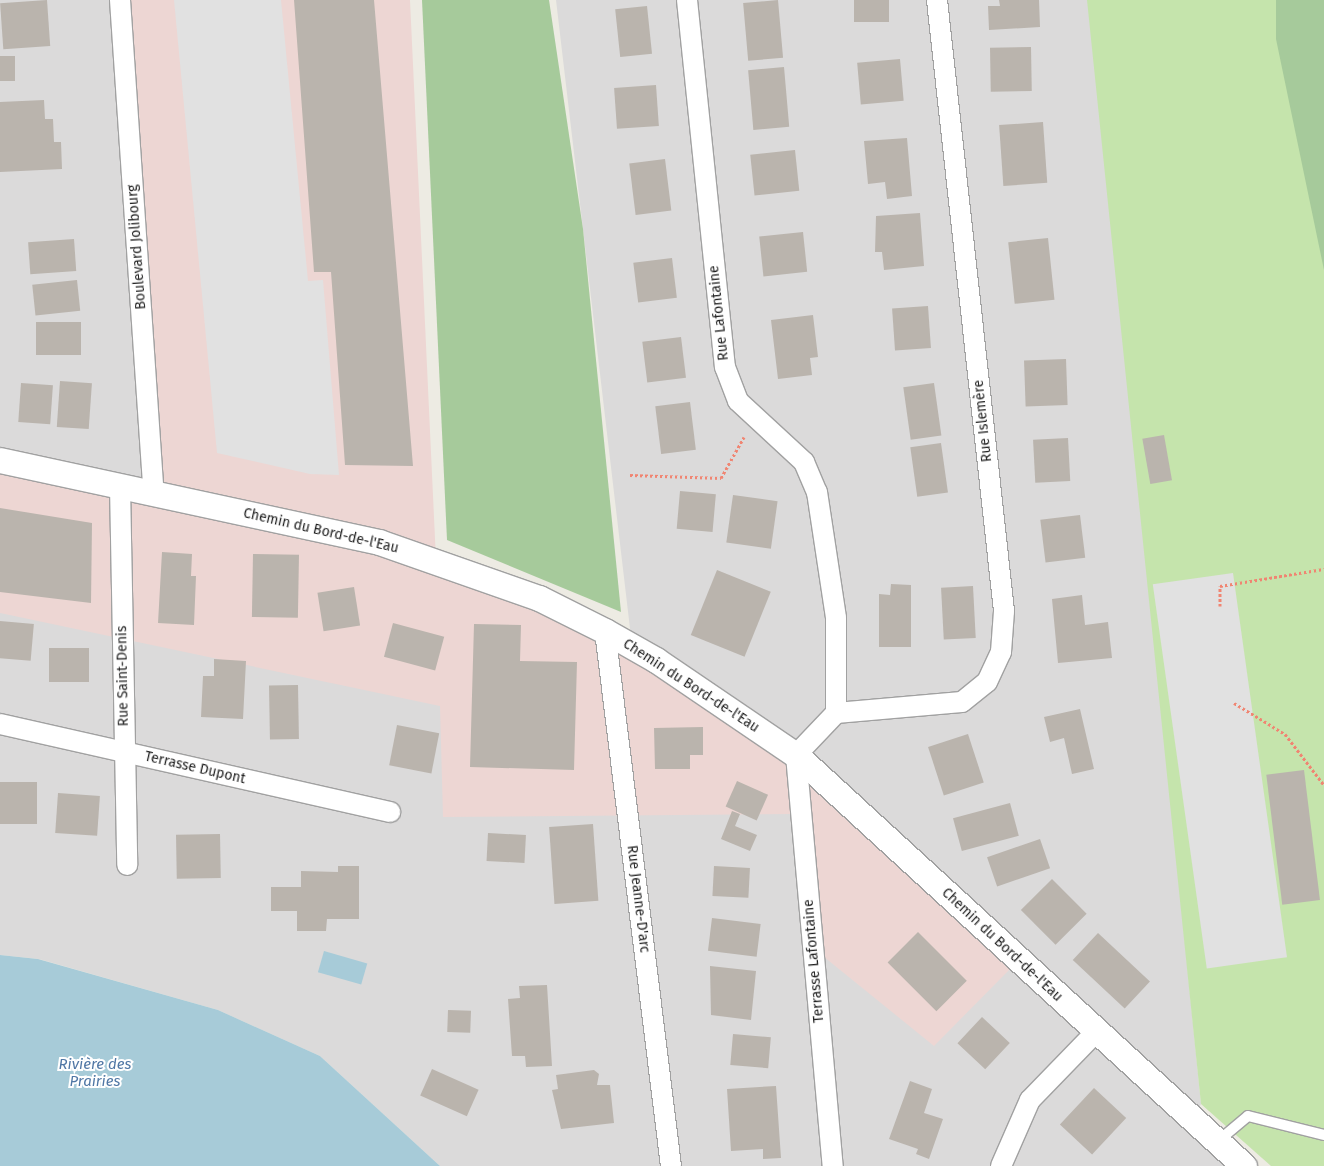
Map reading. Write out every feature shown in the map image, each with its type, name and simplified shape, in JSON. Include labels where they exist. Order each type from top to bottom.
[{"type":"street","name":"Boulevard Jolibourg","points":[[120,0],[154,493]]},
{"type":"street","name":"Rue Lafontaine","points":[[687,0],[725,367],[738,401],[804,462],[817,492],[836,618],[836,712]]},
{"type":"street","name":"Rue Islemère","points":[[836,712],[962,702],[987,682],[1001,652],[1004,611],[936,0]]},
{"type":"street","name":"Chemin du Bord-de-l'Eau","points":[[0,460],[379,542],[539,598],[605,631],[656,660],[796,755],[1095,1033],[1244,1166]]},
{"type":"street","name":"Rue Saint-Denis","points":[[120,486],[127,865]]},
{"type":"street","name":"Rue Jeanne-D'arc","points":[[605,631],[671,1166]]},
{"type":"street","points":[[796,755],[836,712]]},
{"type":"street","name":"Terrasse Dupont","points":[[0,724],[390,812]]},
{"type":"street","name":"Terrasse Lafontaine","points":[[796,755],[833,1166]]},
{"type":"street","points":[[1001,1166],[1030,1100],[1095,1033]]},
{"type":"lane","points":[[1217,1142],[1248,1116],[1324,1135]]},
{"type":"path","points":[[630,475],[721,478],[756,417]]},
{"type":"path","points":[[1220,606],[1220,586],[1324,569]]},
{"type":"path","points":[[1234,703],[1285,734],[1324,785]]},
{"type":"shaded area","points":[[0,0],[118,0],[153,480],[631,637],[556,0],[1091,0],[1201,1104],[1189,1125],[1234,1166],[440,1166],[320,1056],[218,1010],[39,959],[0,955]]},
{"type":"shaded area","points":[[117,0],[410,0],[436,560],[539,598],[796,755],[1016,963],[934,1046],[813,948],[795,814],[443,817],[440,706],[0,613],[0,460],[153,493]]},
{"type":"shaded area","points":[[174,0],[281,0],[308,281],[323,280],[339,475],[310,474],[217,453]]},
{"type":"shaded area","points":[[1233,573],[1287,957],[1207,968],[1153,584]]},
{"type":"green space","points":[[422,0],[549,0],[583,229],[621,612],[447,540]]},
{"type":"green space","points":[[1087,0],[1324,0],[1324,1166],[1271,1166],[1201,1104]]},
{"type":"green space","points":[[1276,0],[1324,0],[1324,270],[1276,39]]},
{"type":"water","points":[[324,951],[367,963],[361,985],[318,972]]},
{"type":"water","name":"Rivière des Prairies","points":[[0,955],[38,959],[218,1010],[320,1056],[440,1166],[0,1166]]},
{"type":"building","points":[[47,0],[50,46],[3,49],[0,3]]},
{"type":"building","points":[[294,0],[374,0],[413,466],[345,465],[331,272],[314,272]]},
{"type":"building","points":[[778,0],[783,58],[748,61],[743,3]]},
{"type":"building","points":[[854,0],[889,0],[889,22],[854,22]]},
{"type":"building","points":[[999,0],[1039,0],[1040,27],[989,30],[988,6],[1000,6]]},
{"type":"building","points":[[647,6],[652,54],[620,57],[615,9]]},
{"type":"building","points":[[1031,47],[1032,91],[991,92],[990,48]]},
{"type":"building","points":[[0,56],[15,56],[15,81],[0,81]]},
{"type":"building","points":[[900,59],[904,101],[861,105],[857,63]]},
{"type":"building","points":[[784,67],[789,127],[753,130],[748,70]]},
{"type":"building","points":[[656,85],[659,126],[617,129],[614,88]]},
{"type":"building","points":[[44,100],[45,119],[53,119],[54,142],[61,142],[62,169],[0,172],[0,102]]},
{"type":"building","points":[[1043,122],[1047,183],[1003,186],[999,125]]},
{"type":"building","points":[[907,138],[912,196],[887,199],[885,182],[868,184],[864,141]]},
{"type":"building","points":[[795,150],[799,191],[755,195],[750,155]]},
{"type":"building","points":[[665,159],[671,211],[636,215],[629,163]]},
{"type":"building","points":[[920,213],[924,266],[884,270],[882,252],[875,252],[876,216]]},
{"type":"building","points":[[803,232],[807,272],[763,276],[759,237]]},
{"type":"building","points":[[1048,238],[1054,300],[1015,304],[1008,242]]},
{"type":"building","points":[[74,239],[76,271],[30,274],[28,242]]},
{"type":"building","points":[[672,258],[677,298],[638,302],[633,263]]},
{"type":"building","points":[[77,280],[80,311],[35,316],[32,285]]},
{"type":"building","points":[[928,306],[931,348],[895,350],[892,309]]},
{"type":"building","points":[[813,315],[818,357],[810,358],[812,375],[778,379],[771,320]]},
{"type":"building","points":[[36,322],[81,322],[81,355],[36,355]]},
{"type":"building","points":[[681,337],[686,378],[647,382],[642,342]]},
{"type":"building","points":[[1066,359],[1068,405],[1026,406],[1024,360]]},
{"type":"building","points":[[60,381],[92,383],[89,429],[57,427]]},
{"type":"building","points":[[21,383],[53,385],[50,424],[18,422]]},
{"type":"building","points":[[934,383],[941,435],[911,440],[903,387]]},
{"type":"building","points":[[690,402],[696,450],[661,454],[655,406]]},
{"type":"building","points":[[1164,435],[1172,480],[1150,484],[1142,439]]},
{"type":"building","points":[[1068,438],[1070,481],[1035,483],[1033,440]]},
{"type":"building","points":[[941,443],[948,493],[917,497],[910,447]]},
{"type":"building","points":[[680,491],[716,494],[713,532],[677,529]]},
{"type":"building","points":[[733,495],[778,501],[771,549],[726,543]]},
{"type":"building","points":[[0,508],[92,523],[91,603],[0,592]]},
{"type":"building","points":[[1080,515],[1085,558],[1046,563],[1040,520]]},
{"type":"building","points":[[162,552],[192,554],[191,576],[196,576],[194,625],[158,623]]},
{"type":"building","points":[[253,554],[299,555],[298,618],[252,617]]},
{"type":"building","points":[[717,570],[771,592],[745,657],[691,635]]},
{"type":"building","points":[[891,584],[911,585],[911,647],[879,647],[879,594],[890,595]]},
{"type":"building","points":[[973,586],[976,638],[944,640],[941,588]]},
{"type":"building","points":[[354,587],[360,626],[324,631],[317,593]]},
{"type":"building","points":[[1082,595],[1085,625],[1108,622],[1112,658],[1058,663],[1052,599]]},
{"type":"building","points":[[0,621],[34,624],[31,661],[0,658]]},
{"type":"building","points":[[393,623],[444,637],[435,671],[384,657]]},
{"type":"building","points":[[474,624],[521,625],[520,661],[577,662],[574,770],[470,767]]},
{"type":"building","points":[[49,648],[89,648],[89,682],[49,682]]},
{"type":"building","points":[[214,659],[246,661],[243,719],[201,717],[203,676],[214,676]]},
{"type":"building","points":[[298,685],[299,739],[270,739],[269,686]]},
{"type":"building","points":[[1080,709],[1094,769],[1072,774],[1064,738],[1050,742],[1044,717]]},
{"type":"building","points":[[397,725],[439,733],[431,773],[389,765]]},
{"type":"building","points":[[703,727],[703,755],[690,755],[690,769],[655,769],[654,728]]},
{"type":"building","points":[[968,734],[984,783],[944,795],[928,747]]},
{"type":"building","points":[[1304,770],[1320,900],[1282,905],[1266,775]]},
{"type":"building","points":[[737,781],[768,795],[757,820],[726,807]]},
{"type":"building","points":[[0,782],[37,782],[37,824],[0,824]]},
{"type":"building","points":[[58,793],[100,796],[97,836],[55,833]]},
{"type":"building","points":[[1010,803],[1019,836],[962,851],[953,818]]},
{"type":"building","points":[[732,811],[740,814],[735,826],[757,835],[750,851],[721,839]]},
{"type":"building","points":[[593,824],[598,901],[554,904],[549,827]]},
{"type":"building","points":[[488,833],[526,835],[524,863],[487,861]]},
{"type":"building","points":[[220,834],[221,878],[177,879],[176,835]]},
{"type":"building","points":[[1040,839],[1050,868],[997,887],[987,857]]},
{"type":"building","points":[[338,866],[359,866],[359,919],[327,919],[326,931],[297,931],[297,911],[271,911],[271,887],[301,887],[301,871],[338,872]]},
{"type":"building","points":[[714,866],[750,868],[748,898],[712,896]]},
{"type":"building","points":[[1052,879],[1087,914],[1056,945],[1021,910]]},
{"type":"building","points":[[712,918],[761,924],[757,957],[708,951]]},
{"type":"building","points":[[918,932],[967,981],[936,1011],[888,962]]},
{"type":"building","points":[[1098,933],[1150,981],[1125,1008],[1073,960]]},
{"type":"building","points":[[710,966],[756,971],[751,1020],[711,1015]]},
{"type":"building","points":[[547,985],[552,1066],[526,1067],[525,1056],[512,1056],[508,999],[520,998],[519,986]]},
{"type":"building","points":[[448,1010],[471,1011],[470,1033],[447,1032]]},
{"type":"building","points":[[982,1017],[1010,1043],[985,1069],[957,1043]]},
{"type":"building","points":[[733,1034],[771,1037],[768,1068],[730,1065]]},
{"type":"building","points":[[432,1069],[479,1090],[467,1116],[420,1095]]},
{"type":"building","points":[[594,1070],[599,1074],[597,1085],[610,1085],[614,1123],[561,1129],[552,1090],[558,1089],[556,1075]]},
{"type":"building","points":[[910,1081],[932,1089],[924,1113],[943,1119],[929,1159],[916,1154],[918,1149],[889,1139]]},
{"type":"building","points":[[776,1086],[781,1158],[763,1159],[763,1149],[731,1151],[727,1089]]},
{"type":"building","points":[[1094,1088],[1126,1118],[1092,1155],[1060,1125]]}]
